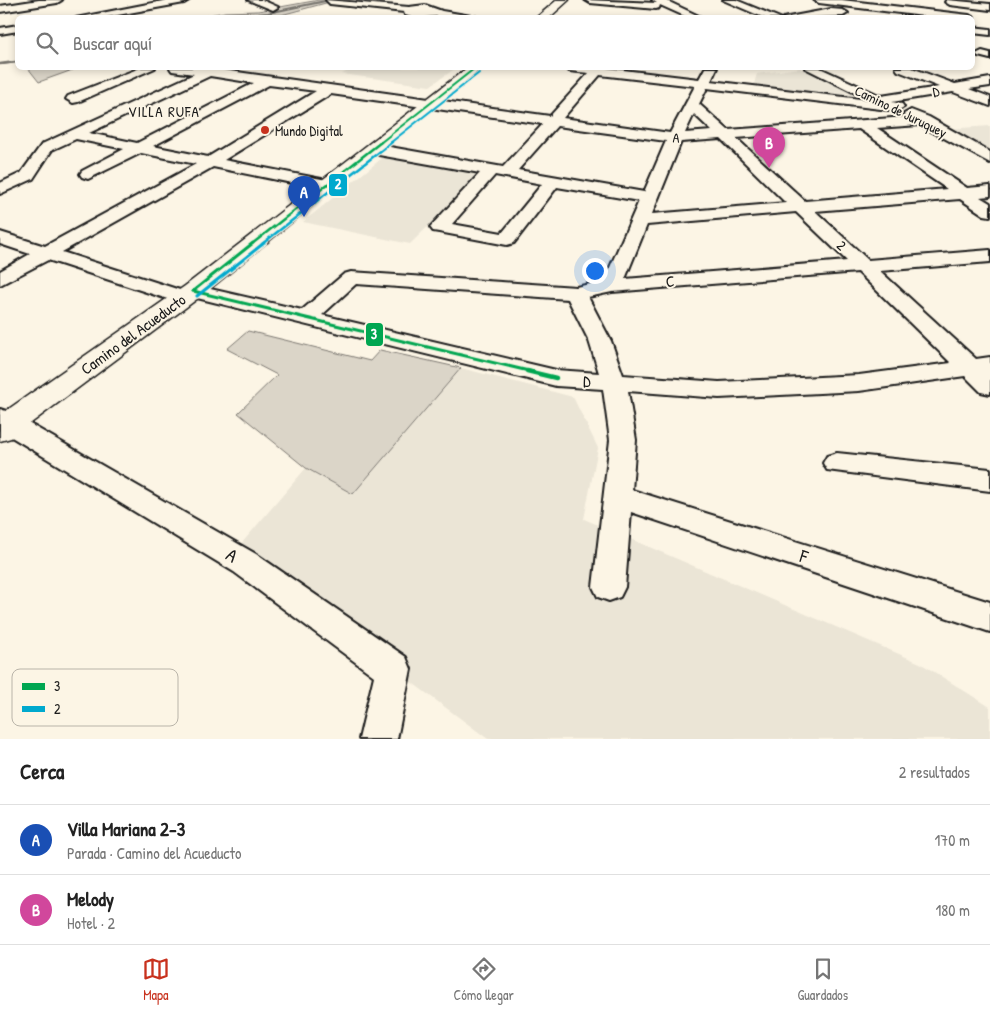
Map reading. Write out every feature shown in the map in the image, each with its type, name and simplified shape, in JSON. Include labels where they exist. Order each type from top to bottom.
[{"type":"main road","points":[[546,15],[564,0]]},
{"type":"main road","name":"Camino del Acueducto","points":[[3,424],[188,294],[472,70]]},
{"type":"street","points":[[0,9],[25,2],[57,0]]},
{"type":"street","points":[[136,0],[166,14]]},
{"type":"street","points":[[98,15],[184,0]]},
{"type":"street","points":[[253,0],[273,7]]},
{"type":"street","points":[[433,11],[444,0]]},
{"type":"street","points":[[590,0],[661,2],[691,15]]},
{"type":"street","points":[[728,0],[767,15]]},
{"type":"street","points":[[819,0],[950,15]]},
{"type":"street","points":[[330,1],[413,14],[433,11],[459,15]]},
{"type":"street","points":[[831,12],[840,1]]},
{"type":"street","points":[[941,1],[990,7]]},
{"type":"street","points":[[25,2],[43,13]]},
{"type":"street","points":[[648,15],[661,2]]},
{"type":"street","points":[[810,15],[831,12],[854,15]]},
{"type":"street","points":[[0,32],[15,29]]},
{"type":"street","points":[[975,30],[990,32]]},
{"type":"street","points":[[126,109],[73,99],[144,70]]},
{"type":"street","points":[[192,70],[431,103]]},
{"type":"street","points":[[553,181],[507,239],[440,227],[553,121],[597,70]]},
{"type":"street","points":[[605,70],[703,84],[897,107]]},
{"type":"street","points":[[612,286],[675,138],[710,70]]},
{"type":"street","name":"Camino de Juruquey","points":[[815,70],[924,120],[990,158]]},
{"type":"street","points":[[907,70],[990,102]]},
{"type":"street","points":[[0,189],[27,176],[47,147],[209,72]]},
{"type":"street","points":[[88,174],[273,81],[295,72]]},
{"type":"street","name":"D","points":[[882,100],[990,82]]},
{"type":"street","points":[[0,279],[210,162],[329,89]]},
{"type":"street","name":"A","points":[[431,103],[675,138],[724,136],[924,120]]},
{"type":"street","name":"2","points":[[693,105],[863,266],[981,366],[990,386]]},
{"type":"street","points":[[862,125],[990,211]]},
{"type":"street","points":[[72,134],[326,185]]},
{"type":"street","points":[[372,149],[649,198]]},
{"type":"street","points":[[640,220],[990,191]]},
{"type":"street","name":"D","points":[[0,238],[47,254],[188,294],[305,319],[556,378],[719,390],[859,384],[981,366]]},
{"type":"street","name":"C","points":[[305,319],[351,278],[576,293],[612,286],[990,256]]},
{"type":"street","points":[[576,293],[600,341],[614,383],[623,440],[609,588]]},
{"type":"street","points":[[556,378],[598,397],[612,413],[623,440]]},
{"type":"street","name":"A","points":[[3,424],[245,563],[393,669],[378,739]]},
{"type":"street","points":[[837,464],[990,480]]},
{"type":"street","name":"F","points":[[617,496],[990,617]]},
{"type":"shaded area","points":[[319,0],[337,0],[281,15],[209,15],[225,12],[258,11]]},
{"type":"shaded area","points":[[30,70],[72,70],[39,82]]},
{"type":"shaded area","points":[[349,70],[453,70],[430,86],[342,74]]},
{"type":"shaded area","points":[[786,70],[804,70],[869,100],[753,87],[757,74]]},
{"type":"shaded area","points":[[990,126],[990,154],[947,129]]},
{"type":"shaded area","points":[[386,155],[483,173],[410,244],[303,222]]},
{"type":"shaded area","points":[[248,331],[370,361],[380,350],[461,368],[353,494],[306,468],[238,413],[277,375],[227,349]]},
{"type":"shaded area","points":[[461,368],[573,397],[598,448],[584,519],[920,663],[990,707],[990,739],[488,739],[235,551],[306,468],[353,494]]},
{"type":"waterway","points":[[247,15],[268,13],[330,0]]},
{"type":"waterway","points":[[0,64],[15,62]]},
{"type":"waterway","points":[[3,64],[15,62]]},
{"type":"transit line","name":"3","points":[[193,291],[472,70]]},
{"type":"transit line","name":"2","points":[[197,296],[479,73]]},
{"type":"transit line","name":"3","points":[[193,291],[556,378]]},
{"type":"place","name":"Mundo Digital","points":[[265,130]]},
{"type":"place","name":"Melody","points":[[769,168]]},
{"type":"place","name":"Villa Mariana 2-3","points":[[304,217]]},
{"type":"district","name":"VILLA RUFA","points":[[164,111]]}]
